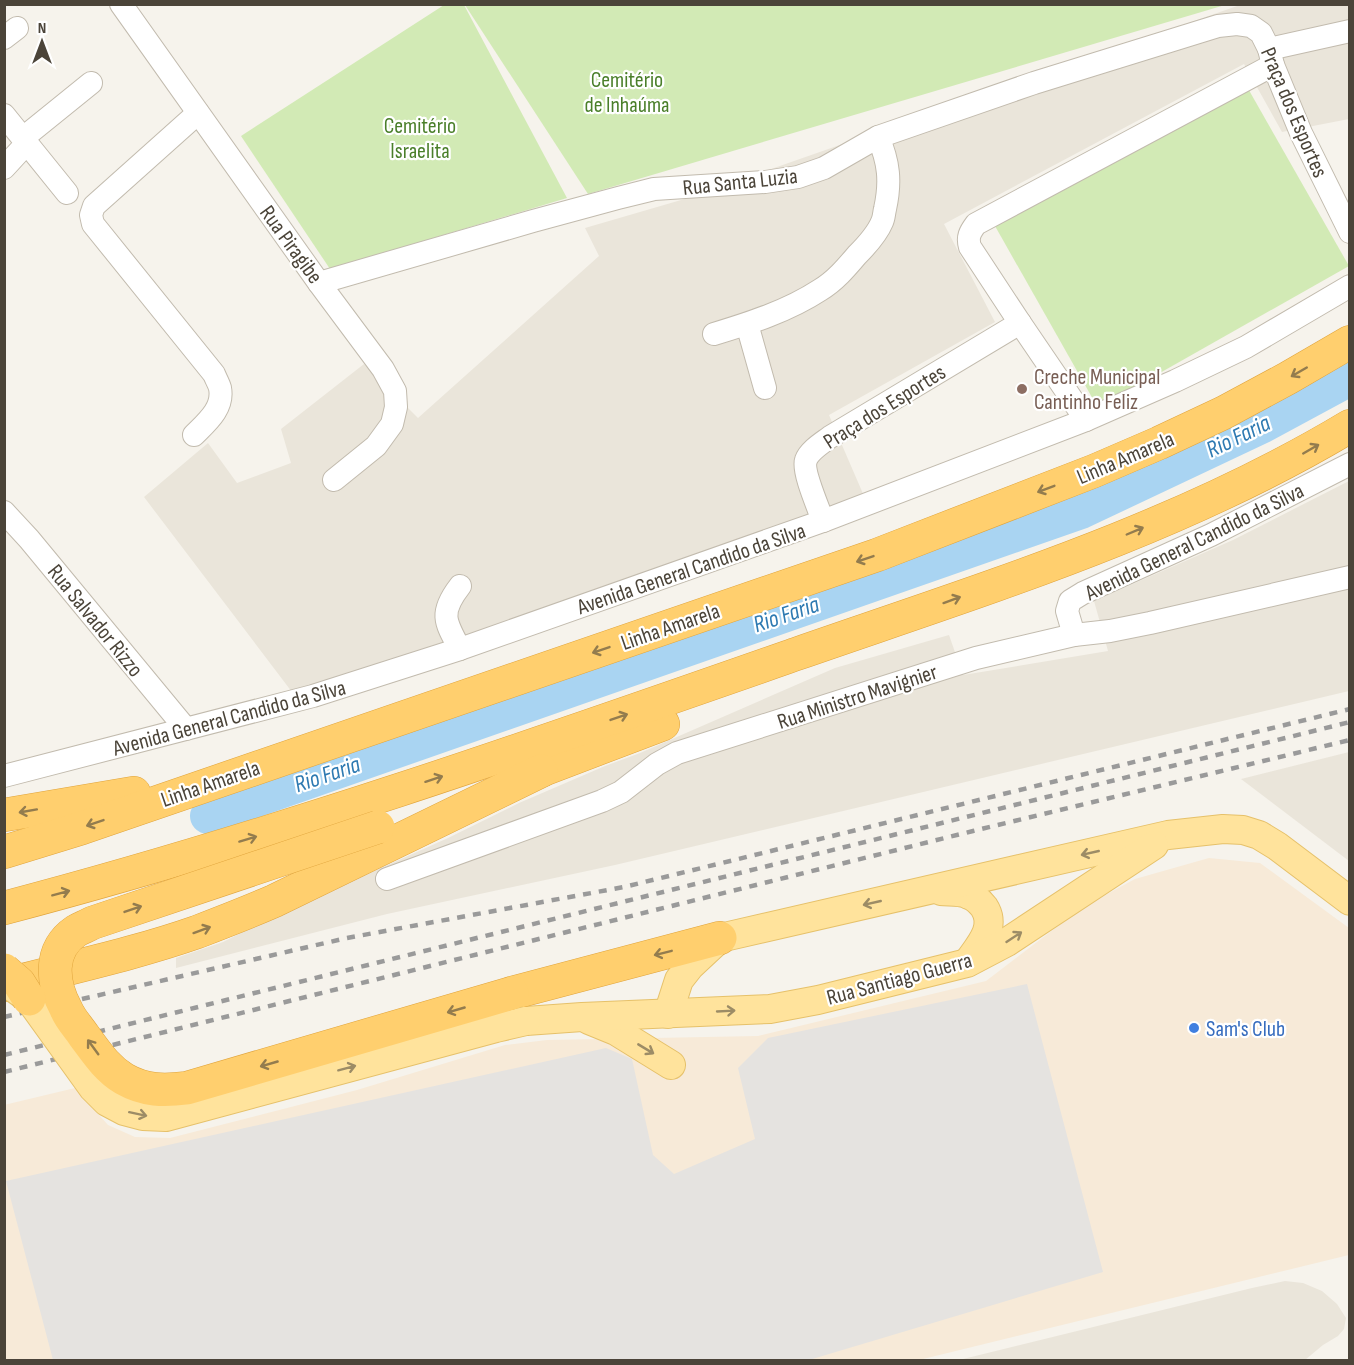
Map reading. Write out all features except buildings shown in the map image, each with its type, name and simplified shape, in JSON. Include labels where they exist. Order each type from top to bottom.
[{"type":"highway","name":"Linha Amarela","points":[[4,852],[81,828],[877,555],[1094,471],[1170,438],[1251,398],[1350,342]]},
{"type":"highway","points":[[4,908],[168,863],[377,798],[897,620],[1092,549],[1195,507],[1310,450],[1350,426]]},
{"type":"highway","points":[[720,938],[519,1007],[186,1088],[163,1091],[143,1087],[125,1079],[106,1066],[66,1011],[54,972],[56,959],[63,943],[75,932],[93,923],[541,771],[799,672],[897,620]]},
{"type":"highway","points":[[13,990],[195,933],[236,917],[274,901],[541,771]]},
{"type":"highway","points":[[4,815],[230,776]]},
{"type":"highway","points":[[4,970],[19,983],[13,990]]},
{"type":"main road","name":"Rua Santiago Guerra","points":[[720,938],[1168,835],[1223,829],[1243,830],[1259,835],[1350,901]]},
{"type":"main road","name":"Rua Santiago Guerra","points":[[13,990],[93,1088],[107,1101],[124,1111],[143,1116],[166,1117],[496,1028],[519,1007],[582,1017],[770,1009],[818,1000],[967,963],[1007,942],[1168,835]]},
{"type":"main road","points":[[929,890],[968,894],[980,902],[988,913],[989,927],[985,938],[967,963]]},
{"type":"main road","points":[[668,1014],[679,980],[690,966],[720,938]]},
{"type":"main road","points":[[582,1017],[622,1034],[671,1065]]},
{"type":"street","name":"Rua Piragibe","points":[[121,4],[319,283],[383,369],[395,391],[396,407],[392,424],[376,446],[334,480]]},
{"type":"street","name":"Praça dos Esportes","points":[[1218,26],[1237,24],[1251,26],[1261,33],[1301,133],[1350,232]]},
{"type":"street","name":"Rua Santa Luzia","points":[[319,283],[533,221],[654,189],[765,182],[798,177],[824,168],[878,137],[1034,83],[1218,26]]},
{"type":"street","points":[[1086,420],[970,247],[968,239],[971,230],[976,224],[1270,57],[1350,31]]},
{"type":"street","points":[[4,168],[25,140],[91,83]]},
{"type":"street","points":[[194,435],[214,414],[220,402],[220,389],[214,374],[93,224],[91,215],[94,207],[198,113]]},
{"type":"street","points":[[4,115],[67,193]]},
{"type":"street","points":[[714,334],[790,307],[821,290],[843,272],[868,243],[882,222],[888,196],[889,173],[885,153],[878,137]]},
{"type":"street","name":"Avenida General Candido da Silva","points":[[4,776],[313,696],[460,649],[823,521],[1086,420],[1175,381],[1246,347],[1350,286]]},
{"type":"street","name":"Praça dos Esportes","points":[[823,521],[805,469],[806,459],[816,447],[1020,323]]},
{"type":"street","points":[[747,324],[765,388]]},
{"type":"street","name":"Avenida General Candido da Silva","points":[[1074,635],[1067,611],[1070,601],[1083,592],[1211,535],[1350,464]]},
{"type":"street","name":"Rua Salvador Rizzo","points":[[4,512],[29,539],[186,729]]},
{"type":"street","name":"Rua Ministro Mavignier","points":[[387,879],[602,801],[621,792],[657,764],[677,753],[976,658],[1074,635],[1110,632],[1350,578]]},
{"type":"street","points":[[460,586],[447,605],[446,616],[448,627],[460,649]]},
{"type":"shaded area","points":[[1240,5],[1349,5],[1349,119],[1282,132],[1244,64],[944,224],[995,322],[829,415],[864,496],[295,696],[144,497],[208,443],[237,483],[291,463],[281,429],[364,364],[418,418],[599,256],[585,228],[688,198]]},
{"type":"shaded area","points":[[1349,481],[1349,691],[615,865],[387,914],[176,968],[176,958],[223,942],[274,916],[448,838],[519,803],[835,668],[949,635],[963,675],[1108,651],[1094,601],[1233,540]]},
{"type":"shaded area","points":[[1349,752],[1349,861],[1241,779]]},
{"type":"shaded area","points":[[1209,858],[1260,863],[1349,928],[1349,1255],[919,1360],[5,1360],[4,1105],[75,1088],[108,1125],[135,1137],[170,1138],[357,1090],[505,1045],[547,1040],[758,1036],[986,981],[1083,907],[1135,879]]},
{"type":"shaded area","points":[[1027,984],[1103,1272],[809,1360],[53,1360],[6,1181],[606,1048],[632,1059],[653,1155],[674,1174],[755,1139],[738,1068],[768,1038]]},
{"type":"shaded area","points":[[1285,1281],[1303,1283],[1322,1291],[1337,1304],[1346,1318],[1344,1329],[1338,1336],[1305,1360],[959,1360],[1252,1288]]},
{"type":"green space","name":"Cemitério Israelita","points":[[444,5],[464,5],[567,198],[330,269],[241,136]]},
{"type":"green space","name":"Cemitério de Inhaúma","points":[[465,5],[1225,5],[588,194]]},
{"type":"green space","points":[[1246,85],[1349,266],[1098,408],[995,226]]},
{"type":"waterway","name":"Rio Faria","points":[[208,816],[1081,511],[1263,425],[1350,378]]},
{"type":"railway","points":[[4,1017],[347,938],[624,887],[1350,709]]},
{"type":"railway","points":[[4,1055],[1350,722]]},
{"type":"railway","points":[[4,1072],[973,831],[1350,740]]},
{"type":"place","name":"Creche Municipal Cantinho Feliz","points":[[1022,389]]},
{"type":"place","name":"Sam's Club","points":[[1194,1028]]}]
